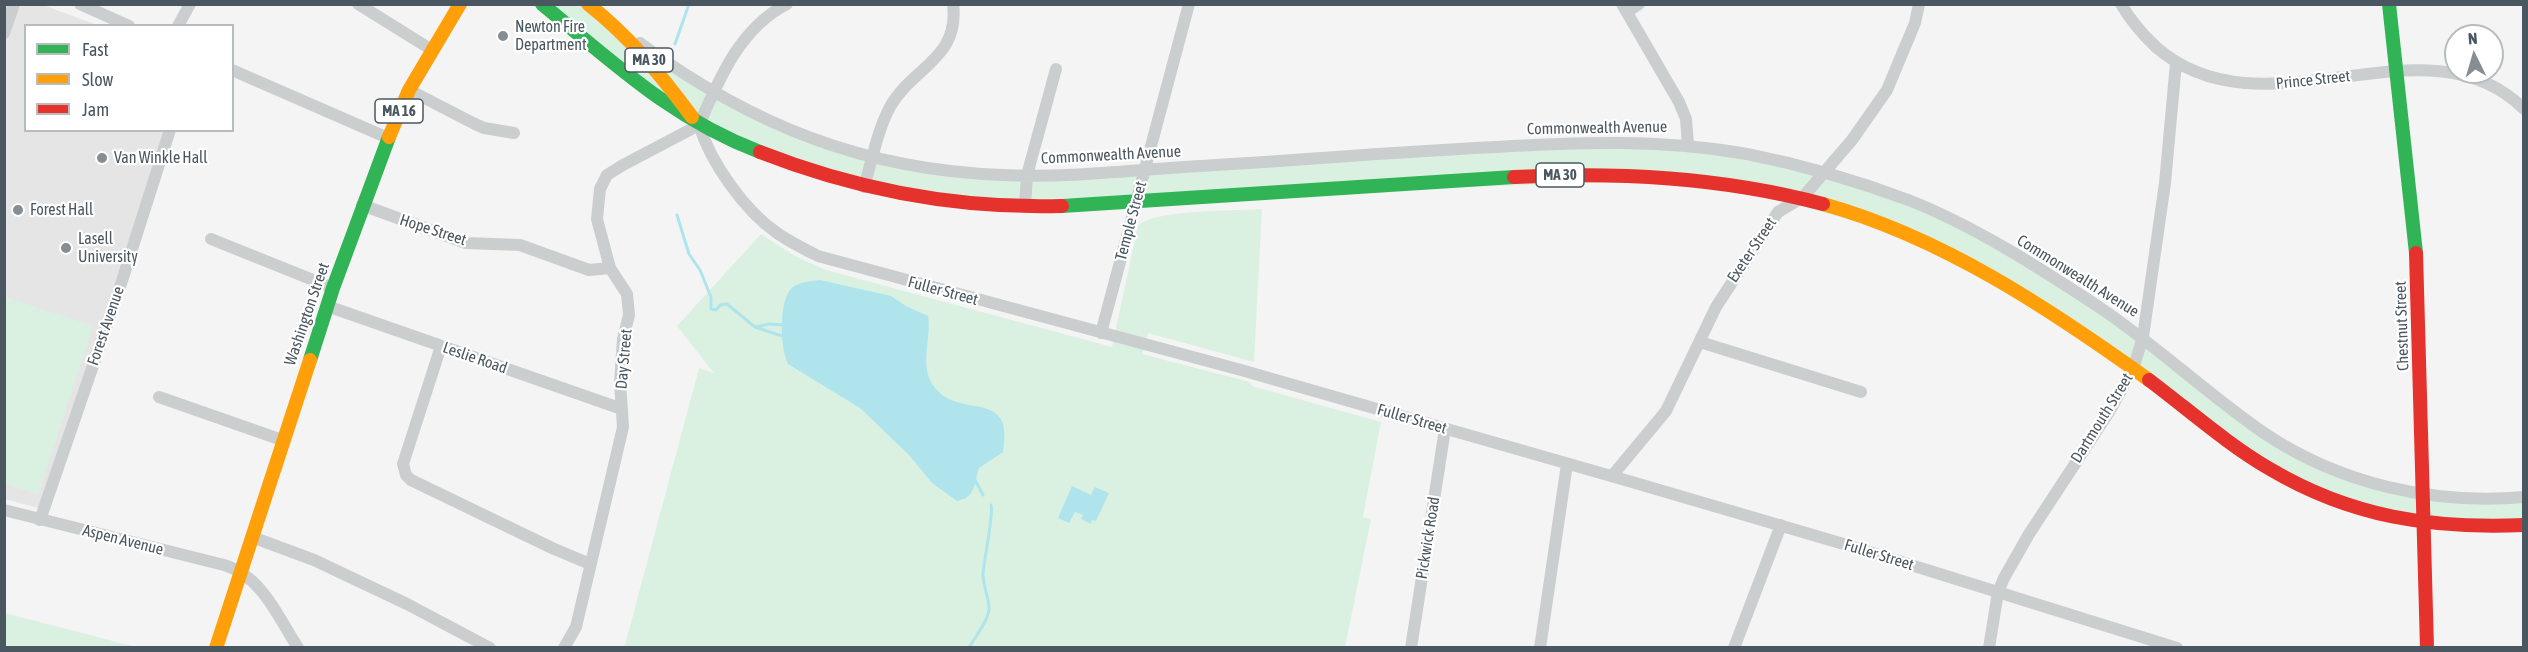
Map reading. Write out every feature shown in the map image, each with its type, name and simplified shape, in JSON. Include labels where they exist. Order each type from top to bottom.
[{"type":"main road","name":"Washington Street","points":[[216,648],[282,440],[362,205],[409,90],[460,4]]},
{"type":"main road","name":"MA 30","points":[[542,4],[657,98],[699,125],[798,167],[864,187],[932,200],[1025,207],[1135,202],[1506,177],[1603,174],[1705,178],[1767,188],[1803,197],[1871,219],[1929,243],[1983,272],[2133,369],[2233,444],[2297,485],[2348,506],[2423,525],[2487,528],[2523,525]]},
{"type":"main road","name":"Commonwealth Avenue","points":[[588,4],[616,25],[668,81],[699,125]]},
{"type":"main road","name":"Chestnut Street","points":[[2389,4],[2416,251],[2427,648]]},
{"type":"street","points":[[4,33],[14,4]]},
{"type":"street","points":[[80,4],[125,24]]},
{"type":"street","points":[[179,24],[190,4]]},
{"type":"street","points":[[358,4],[432,50]]},
{"type":"street","points":[[699,125],[724,70],[746,39],[773,11],[787,4]]},
{"type":"street","points":[[864,187],[885,117],[898,96],[947,47],[955,17],[953,4]]},
{"type":"street","name":"Temple Street","points":[[1101,333],[1189,4]]},
{"type":"street","points":[[1639,4],[1624,8],[1679,102],[1686,119],[1688,145]]},
{"type":"street","name":"Exeter Street","points":[[1612,476],[1666,411],[1716,307],[1778,212],[1803,197],[1852,140],[1887,90],[1915,23],[1919,4]]},
{"type":"street","name":"Prince Street","points":[[2121,4],[2142,34],[2176,63],[2213,79],[2254,85],[2397,72],[2453,72],[2472,76],[2496,87],[2523,109]]},
{"type":"street","name":"Commonwealth Avenue","points":[[616,25],[679,72],[713,93],[779,126],[873,157],[950,171],[1027,176],[1597,142],[1688,145],[1824,171],[1916,203],[2029,263],[2143,337],[2265,433],[2302,454],[2346,474],[2422,494],[2463,498],[2523,497]]},
{"type":"street","name":"Dartmouth Street","points":[[1989,648],[1998,592],[2029,534],[2109,412],[2133,369],[2143,337],[2165,183],[2176,63]]},
{"type":"street","points":[[1025,207],[1027,176],[1056,69]]},
{"type":"street","points":[[234,71],[388,138]]},
{"type":"street","points":[[409,90],[484,128],[514,132]]},
{"type":"street","name":"Day Street","points":[[564,648],[576,627],[621,443],[620,383],[623,339],[629,315],[627,294],[610,268],[597,219],[600,189],[607,175],[699,125]]},
{"type":"street","name":"Fuller Street","points":[[699,125],[709,152],[741,198],[775,232],[795,245],[842,264],[1241,370],[1612,476],[1781,525],[2177,648]]},
{"type":"street","name":"Forest Avenue","points":[[40,520],[120,286],[169,132]]},
{"type":"street","name":"Hope Street","points":[[362,205],[466,243],[520,245],[588,270],[610,268]]},
{"type":"street","points":[[211,239],[333,288]]},
{"type":"street","name":"Leslie Road","points":[[327,306],[622,409]]},
{"type":"street","points":[[1700,342],[1861,392]]},
{"type":"street","points":[[441,346],[403,464],[406,475],[411,480],[590,564]]},
{"type":"street","points":[[159,398],[282,440]]},
{"type":"street","name":"Pickwick Road","points":[[1411,648],[1445,429]]},
{"type":"street","points":[[1540,648],[1567,464]]},
{"type":"street","name":"Aspen Avenue","points":[[4,510],[224,565],[241,572]]},
{"type":"street","points":[[1734,648],[1781,525]]},
{"type":"street","points":[[252,537],[314,560],[407,603],[490,648]]},
{"type":"street","points":[[241,572],[260,588],[298,648]]},
{"type":"shaded area","name":"Lasell University","points":[[4,5],[43,5],[94,24],[24,24],[24,132],[166,132],[117,282],[38,508],[5,499]]},
{"type":"green space","points":[[542,5],[591,5],[679,72],[836,147],[1003,175],[1439,150],[1688,145],[1878,189],[2029,263],[2302,454],[2400,490],[2523,497],[2523,525],[2487,528],[2332,500],[1929,243],[1705,178],[1237,196],[932,200],[726,138]]},
{"type":"green space","points":[[1262,209],[1254,362],[1148,333],[1142,354],[1250,382],[1252,386],[1381,422],[1363,517],[1371,519],[1345,647],[622,648],[625,645],[699,368],[714,373],[677,326],[761,234],[795,256],[826,270],[1112,347],[1138,226],[1160,216]]},
{"type":"green space","points":[[5,297],[93,326],[38,494],[5,484]]},
{"type":"green space","points":[[5,613],[136,647],[5,647]]},
{"type":"water","points":[[820,280],[891,296],[928,316],[926,360],[933,385],[943,396],[956,402],[982,407],[992,411],[1000,418],[1004,431],[1003,452],[979,468],[973,489],[968,497],[957,501],[932,483],[909,455],[860,408],[788,364],[783,347],[782,324],[788,293],[793,287],[802,283]]},
{"type":"water","points":[[1072,486],[1091,495],[1095,487],[1109,493],[1096,521],[1092,520],[1091,524],[1081,519],[1083,515],[1075,512],[1069,523],[1058,518]]},
{"type":"waterway","points":[[675,44],[689,4]]},
{"type":"waterway","points":[[677,215],[689,254],[700,270],[711,297],[711,309],[716,310],[720,305],[727,304],[755,327],[785,337]]},
{"type":"waterway","points":[[756,327],[769,324],[785,325]]},
{"type":"waterway","points":[[974,478],[983,495]]},
{"type":"waterway","points":[[969,648],[989,610],[983,574],[991,505]]},
{"type":"traffic: fast","points":[[542,4],[619,68],[671,106],[728,138],[760,152]]},
{"type":"traffic: fast","points":[[2389,4],[2416,253]]},
{"type":"traffic: fast","points":[[310,360],[333,288],[389,137]]},
{"type":"traffic: fast","points":[[1062,206],[1514,177]]},
{"type":"traffic: slow","points":[[389,137],[409,90],[460,4]]},
{"type":"traffic: slow","points":[[588,4],[644,57],[692,117]]},
{"type":"traffic: slow","points":[[1823,204],[1867,218],[1952,255],[2034,302],[2149,380]]},
{"type":"traffic: slow","points":[[216,648],[310,360]]},
{"type":"traffic: jam","points":[[760,152],[833,177],[908,194],[985,204],[1062,206]]},
{"type":"traffic: jam","points":[[1514,177],[1592,175],[1670,178],[1746,188],[1823,204]]},
{"type":"traffic: jam","points":[[2416,253],[2427,648]]},
{"type":"traffic: jam","points":[[2149,380],[2223,438],[2254,459],[2300,485],[2331,499],[2361,509],[2424,522],[2456,525],[2524,525]]},
{"type":"place","name":"Newton Fire Department","points":[[503,36]]},
{"type":"place","name":"Van Winkle Hall","points":[[102,158]]},
{"type":"place","name":"Forest Hall","points":[[18,210]]},
{"type":"place","name":"Lasell University","points":[[66,248]]}]
